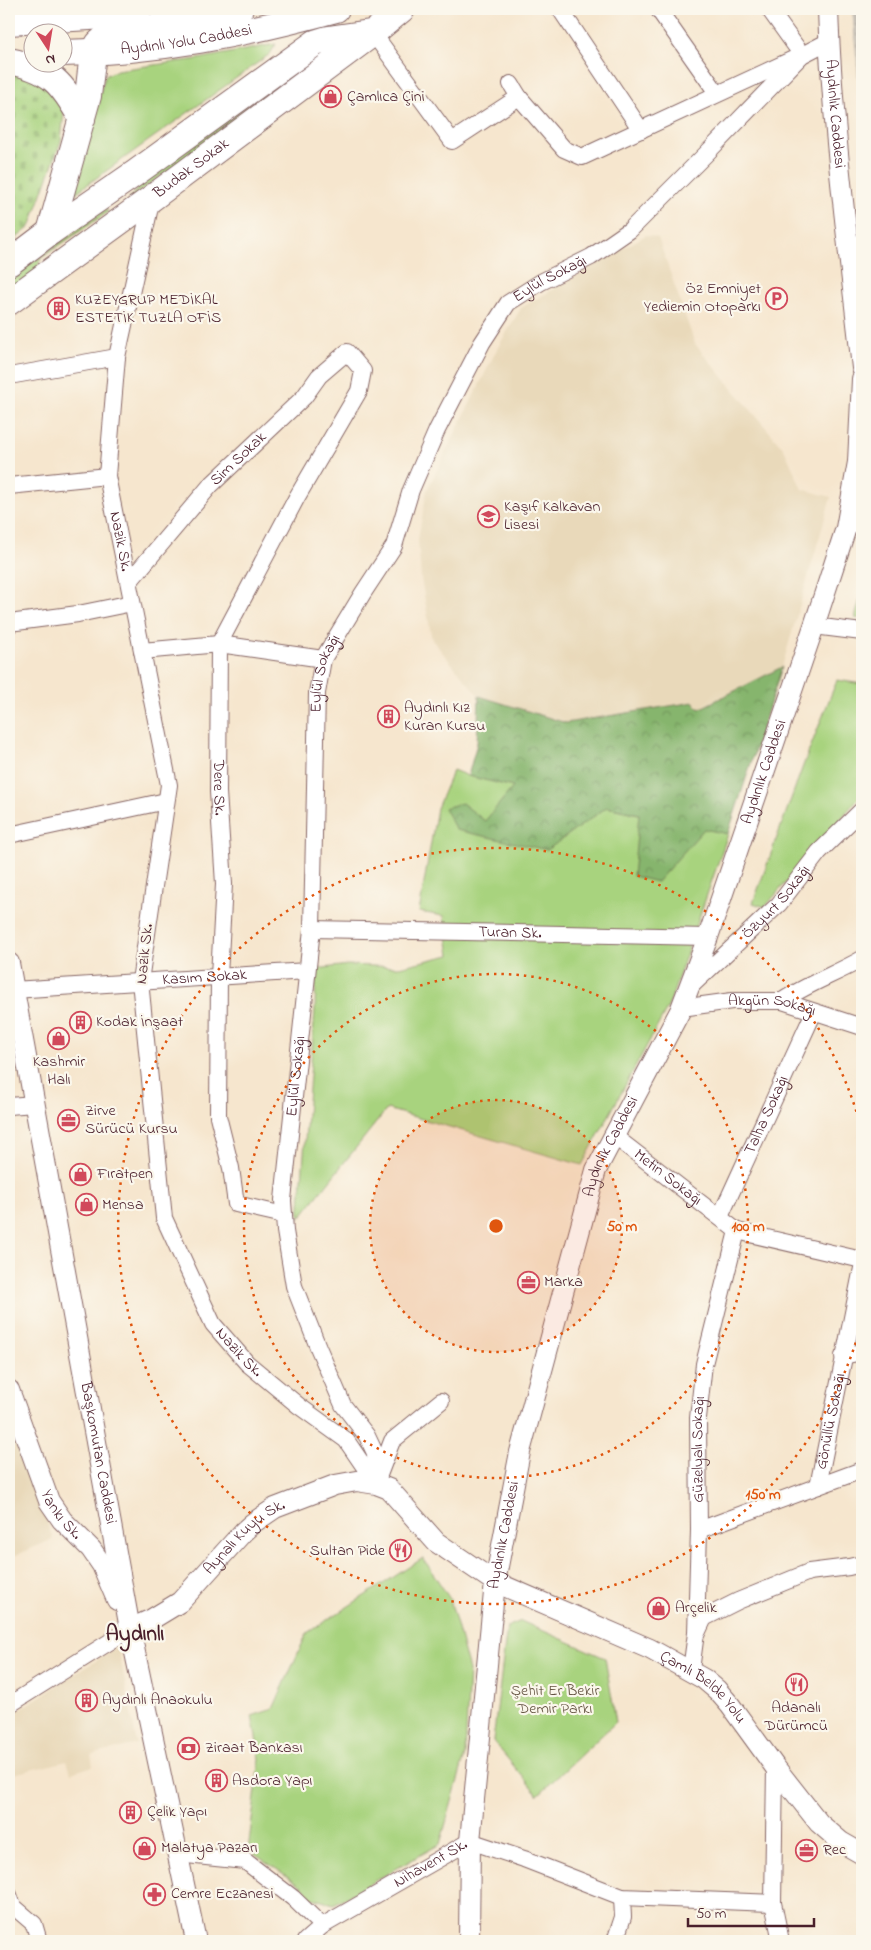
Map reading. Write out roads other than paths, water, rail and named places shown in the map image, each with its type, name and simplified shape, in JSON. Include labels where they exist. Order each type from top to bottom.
[{"type":"main road","name":"Aydınlı Yolu Caddesi","points":[[9,22],[93,18],[197,9]]},
{"type":"main road","points":[[50,232],[88,96],[93,53],[99,43],[110,33],[203,20],[240,9]]},
{"type":"main road","name":"Aydınlı Yolu Caddesi","points":[[72,53],[134,49],[231,36],[336,9]]},
{"type":"main road","name":"Budak Sokak","points":[[9,302],[152,198],[373,33],[402,9]]},
{"type":"main road","name":"Budak Sokak","points":[[9,263],[315,43],[328,39],[373,33]]},
{"type":"main road","points":[[9,55],[22,54]]},
{"type":"main road","points":[[9,61],[44,71],[60,83],[82,119]]},
{"type":"street","points":[[560,9],[641,130]]},
{"type":"street","points":[[658,9],[717,93]]},
{"type":"street","points":[[373,33],[452,141],[515,91],[564,149],[582,157],[802,55],[769,9]]},
{"type":"street","name":"Aydınlık Caddesi","points":[[828,9],[843,203],[862,368]]},
{"type":"street","name":"Eylül Sokağı","points":[[376,1484],[375,1453],[366,1436],[343,1405],[294,1286],[285,1231],[283,1200],[312,929],[317,693],[323,659],[362,593],[394,546],[410,490],[437,430],[482,343],[508,302],[541,282],[591,257],[630,230],[802,55],[829,41]]},
{"type":"street","points":[[121,220],[134,174]]},
{"type":"street","name":"Nazik Sk.","points":[[152,198],[117,357],[107,476],[169,784],[140,981],[164,1218],[213,1324],[247,1363],[299,1406],[346,1440],[376,1484],[394,1493],[436,1542],[494,1582]]},
{"type":"street","name":"Sim Sokak","points":[[129,582],[210,486],[304,397],[319,376],[347,352],[354,361]]},
{"type":"street","points":[[9,376],[117,357]]},
{"type":"street","name":"Dere Sk.","points":[[284,1215],[236,1204],[231,1168],[218,1116],[219,976],[224,884],[218,792],[219,644],[298,497],[359,391],[363,371],[354,361]]},
{"type":"street","name":"Aydınlık Caddesi","points":[[469,1941],[470,1840],[494,1582],[520,1452],[596,1170],[684,999],[708,938],[846,528],[858,462],[862,379]]},
{"type":"street","points":[[9,486],[107,476]]},
{"type":"street","points":[[9,623],[78,614],[132,603]]},
{"type":"street","points":[[814,626],[862,632]]},
{"type":"street","points":[[142,651],[219,644],[323,659]]},
{"type":"street","points":[[9,835],[166,801]]},
{"type":"street","name":"Özyurt Sokağı","points":[[684,999],[779,904],[819,852],[862,810]]},
{"type":"street","name":"Turan Sk.","points":[[312,929],[708,938]]},
{"type":"street","points":[[782,1000],[798,990],[836,974],[862,959]]},
{"type":"street","name":"Başkomutan Caddesi","points":[[9,963],[130,1629],[196,1941]]},
{"type":"street","name":"Kasım Sokak","points":[[13,990],[307,971]]},
{"type":"street","name":"Akgün Sokağı","points":[[684,999],[732,1001],[782,1000],[862,1027]]},
{"type":"street","name":"Talha Sokağı","points":[[720,1217],[814,1012]]},
{"type":"street","points":[[9,1106],[34,1104]]},
{"type":"street","name":"Metin Sokağı","points":[[614,1136],[737,1231],[862,1260]]},
{"type":"street","name":"Güzelyalı Sokağı","points":[[691,1670],[696,1633],[698,1418],[704,1364],[737,1231]]},
{"type":"street","name":"Gönüllü Sokağı","points":[[818,1486],[862,1268]]},
{"type":"street","points":[[843,1356],[862,1352]]},
{"type":"street","name":"Yankı Sk.","points":[[9,1390],[49,1501],[62,1520],[91,1549],[102,1565],[130,1629]]},
{"type":"street","points":[[376,1484],[392,1441],[441,1401]]},
{"type":"street","points":[[698,1530],[862,1470]]},
{"type":"street","name":"Aynalı Kuyu Sk.","points":[[130,1629],[152,1619],[180,1602],[252,1522],[275,1508],[301,1496],[346,1482],[357,1481],[376,1484]]},
{"type":"street","points":[[696,1633],[704,1618],[738,1601],[809,1572],[862,1564]]},
{"type":"street","name":"Çamlı Belde Yolu","points":[[494,1582],[650,1649],[691,1670],[717,1690],[775,1767],[828,1832],[862,1854]]},
{"type":"street","points":[[9,1705],[130,1629]]},
{"type":"street","points":[[775,1767],[773,1903],[782,1941]]},
{"type":"street","name":"Nihavent Sk.","points":[[305,1941],[322,1926],[470,1840],[622,1897],[773,1903]]},
{"type":"street","points":[[177,1854],[245,1861],[293,1898],[322,1926]]},
{"type":"street","points":[[9,1895],[14,1906],[34,1924],[38,1941]]},
{"type":"street","points":[[616,1941],[623,1917],[622,1897]]},
{"type":"place","name":"Çamlıca Çini","points":[[331,97]]},
{"type":"place","name":"Öz Emniyet Yediemin Otoparkı","points":[[777,298]]},
{"type":"place","name":"KUZEYGRUP MEDİKAL ESTETİK TUZLA OFİS","points":[[59,309]]},
{"type":"place","name":"Kaşıf Kalkavan Lisesi","points":[[488,516]]},
{"type":"place","name":"Aydınlı Kız Kuran Kursu","points":[[388,717]]},
{"type":"place","name":"Kodak İnşaat","points":[[80,1022]]},
{"type":"place","name":"Kashmir Halı","points":[[59,1038]]},
{"type":"place","name":"Zirve Sürücü Kursu","points":[[69,1120]]},
{"type":"place","name":"Fıratpen","points":[[81,1174]]},
{"type":"place","name":"Mensa","points":[[86,1205]]},
{"type":"place","name":"Marka","points":[[528,1282]]},
{"type":"place","name":"Sultan Pide","points":[[401,1551]]},
{"type":"place","name":"Arçelik","points":[[659,1608]]},
{"type":"place","name":"Adanalı Dürümcü","points":[[796,1684]]},
{"type":"place","name":"Aydınlı Anaokulu","points":[[86,1700]]},
{"type":"place","name":"Ziraat Bankası","points":[[189,1748]]},
{"type":"place","name":"Asdora Yapı","points":[[216,1781]]},
{"type":"place","name":"Çelik Yapı","points":[[131,1812]]},
{"type":"place","name":"Malatya Pazarı","points":[[145,1848]]},
{"type":"place","name":"Rec","points":[[807,1850]]},
{"type":"place","name":"Cemre Eczanesi","points":[[155,1894]]},
{"type":"district","name":"Aydınlı","points":[[135,1635]]},
{"type":"park label","name":"Şehit Er Bekir Demir Parkı","points":[[555,1700]]}]
